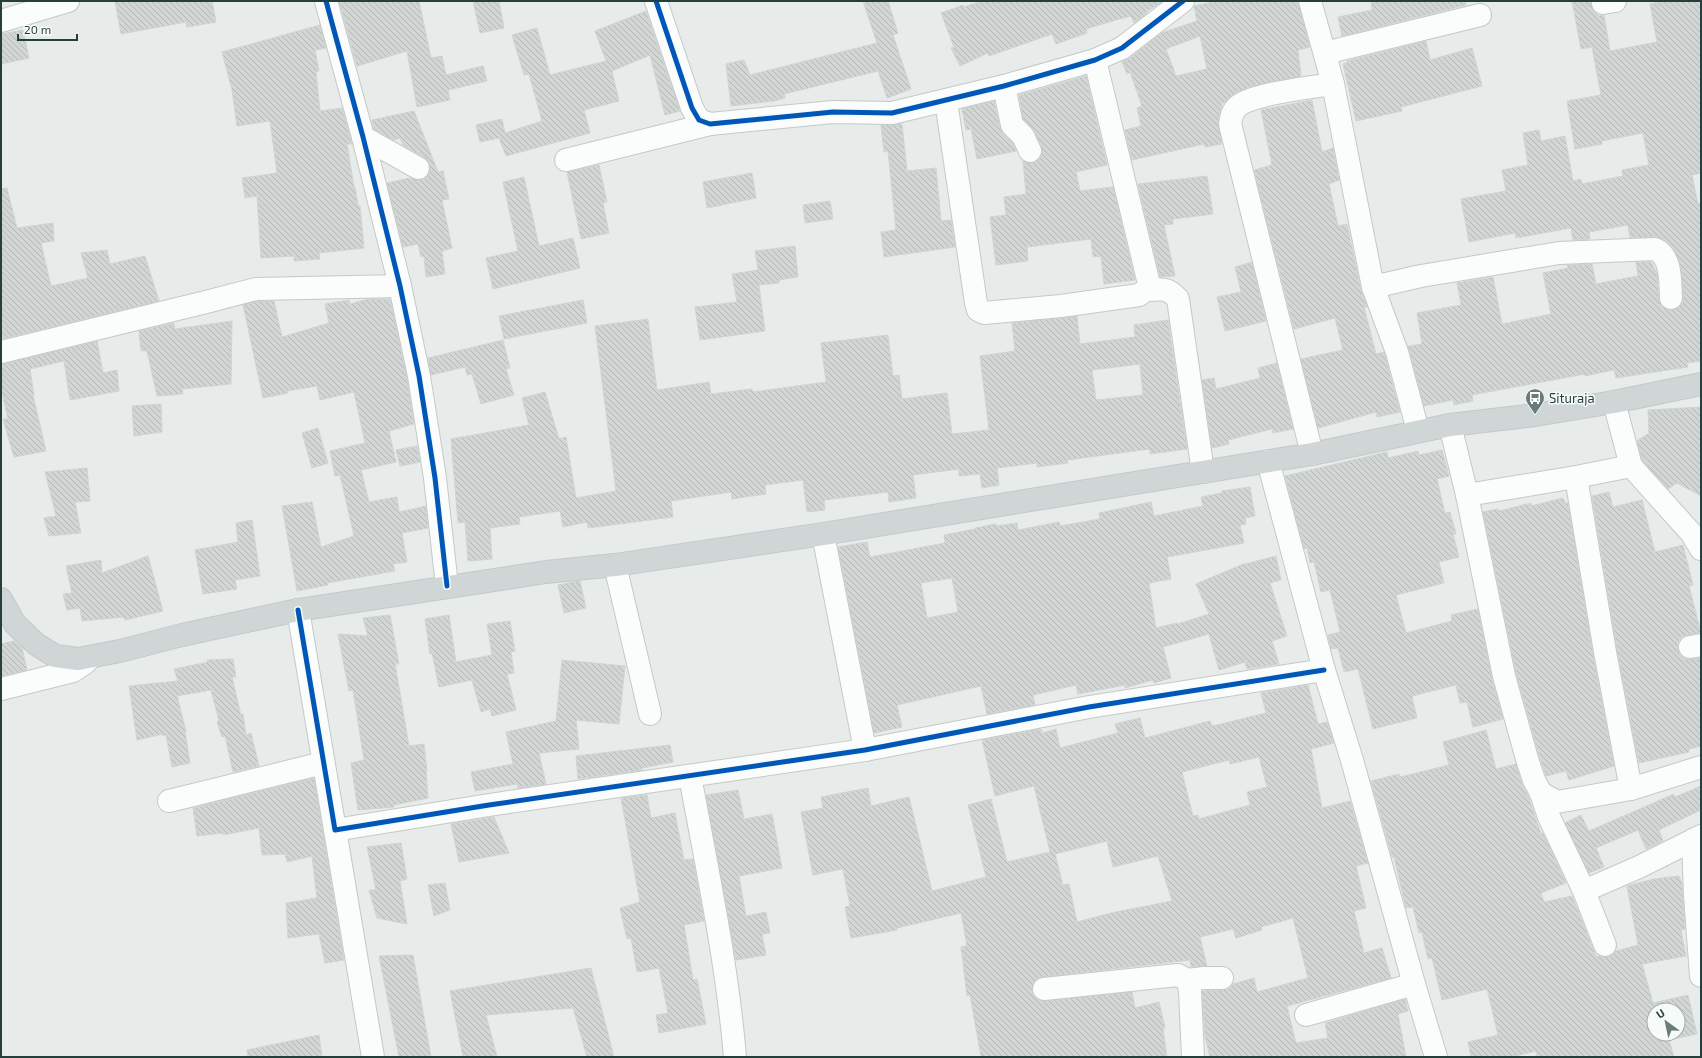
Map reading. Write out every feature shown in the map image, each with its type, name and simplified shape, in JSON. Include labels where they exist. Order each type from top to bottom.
[{"type":"main road","points":[[1,599],[15,624],[36,644],[55,656],[78,659],[298,610],[447,586],[546,572],[615,565],[823,534],[1312,454],[1450,425],[1535,415],[1614,402],[1701,384]]},
{"type":"street","points":[[1,21],[68,1]]},
{"type":"street","points":[[326,1],[363,137],[400,286],[420,384],[435,478],[447,586]]},
{"type":"street","points":[[656,1],[692,108],[699,120],[710,124]]},
{"type":"street","points":[[566,160],[710,124],[833,112],[892,112],[946,101],[1095,60],[1122,48],[1183,1]]},
{"type":"street","points":[[1310,1],[1333,84],[1373,287],[1396,352],[1418,431]]},
{"type":"street","points":[[1325,53],[1480,15]]},
{"type":"street","points":[[946,101],[978,310],[984,313],[1062,306],[1139,295],[1146,290],[1149,284],[1095,60]]},
{"type":"street","points":[[1312,454],[1230,124],[1232,115],[1238,106],[1255,98],[1333,84]]},
{"type":"street","points":[[1004,86],[1012,124],[1023,136],[1030,151]]},
{"type":"street","points":[[363,137],[418,168]]},
{"type":"street","points":[[1373,287],[1421,276],[1559,254],[1655,249],[1661,252],[1666,258],[1671,298]]},
{"type":"street","points":[[1,352],[206,302],[256,288],[400,286]]},
{"type":"street","points":[[1146,290],[1170,291],[1178,299],[1203,472]]},
{"type":"street","points":[[1614,402],[1626,452],[1631,466],[1682,522],[1701,548]]},
{"type":"street","points":[[1450,425],[1467,495],[1504,676],[1527,760],[1534,780],[1541,792],[1549,817],[1584,891],[1605,945]]},
{"type":"street","points":[[1268,461],[1324,670],[1352,760],[1414,984],[1436,1057]]},
{"type":"street","points":[[1467,495],[1576,477],[1631,466]]},
{"type":"street","points":[[1576,477],[1605,652],[1631,789]]},
{"type":"street","points":[[823,534],[865,750]]},
{"type":"street","points":[[615,565],[650,714]]},
{"type":"street","points":[[298,610],[373,1057]]},
{"type":"street","points":[[1,689],[73,671],[85,664],[91,656]]},
{"type":"street","points":[[335,830],[865,750],[1089,707],[1324,670]]},
{"type":"street","points":[[169,801],[323,763]]},
{"type":"street","points":[[1541,792],[1558,802],[1631,789],[1701,767]]},
{"type":"street","points":[[690,776],[720,941],[732,1020],[735,1057]]},
{"type":"street","points":[[1584,891],[1639,867],[1697,838],[1695,896],[1701,976]]},
{"type":"street","points":[[1044,989],[1178,976],[1188,980],[1222,978]]},
{"type":"street","points":[[1188,980],[1190,992],[1193,1057]]},
{"type":"street","points":[[1306,1015],[1414,984]]},
{"type":"building","points":[[115,1],[212,1],[216,22],[187,27],[186,22],[121,34]]},
{"type":"building","points":[[339,1],[419,1],[431,58],[442,56],[446,75],[483,66],[487,81],[448,90],[450,100],[417,107],[407,51],[357,66]]},
{"type":"building","points":[[473,1],[499,1],[504,28],[480,33]]},
{"type":"building","points":[[863,1],[888,1],[898,33],[893,35],[911,89],[887,98],[878,71],[784,94],[785,98],[774,101],[731,106],[726,64],[744,60],[750,75],[877,43]]},
{"type":"building","points":[[983,1],[1163,1],[1146,12],[1147,13],[1134,23],[1131,16],[1116,20],[1086,29],[1087,33],[1056,44],[1052,34],[989,56],[988,53],[960,66],[951,48],[954,47],[941,13],[963,5],[964,7]]},
{"type":"building","points":[[1218,1],[1298,1],[1310,47],[1298,50],[1301,76],[1250,87],[1237,92],[1222,104],[1218,122],[1222,144],[1205,147],[1204,144],[1132,160],[1125,130],[1141,126],[1137,108],[1142,106],[1130,72],[1127,74],[1122,62],[1130,58],[1161,33],[1197,21],[1194,6]],"holes":[[[1200,36],[1207,69],[1176,76],[1166,49]]]},
{"type":"building","points":[[1371,1],[1466,1],[1466,5],[1342,36],[1338,17],[1372,10]]},
{"type":"building","points":[[1572,1],[1591,1],[1594,11],[1599,16],[1604,15],[1610,51],[1657,42],[1650,4],[1664,1],[1701,1],[1701,173],[1692,175],[1698,204],[1701,203],[1701,361],[1687,363],[1688,367],[1616,378],[1614,370],[1585,376],[1585,374],[1472,395],[1473,401],[1454,405],[1453,400],[1424,406],[1408,346],[1422,344],[1417,313],[1461,305],[1457,283],[1493,277],[1502,324],[1551,314],[1543,273],[1568,268],[1567,265],[1592,264],[1596,284],[1638,276],[1636,262],[1651,262],[1657,273],[1659,299],[1661,305],[1666,309],[1672,310],[1678,308],[1682,303],[1681,268],[1674,250],[1667,242],[1655,237],[1630,238],[1628,225],[1589,232],[1590,239],[1573,240],[1571,228],[1516,238],[1515,233],[1469,242],[1461,199],[1506,191],[1502,170],[1528,165],[1523,133],[1539,130],[1541,141],[1565,136],[1573,181],[1581,179],[1582,184],[1623,176],[1622,170],[1649,165],[1643,133],[1602,141],[1602,144],[1575,149],[1567,101],[1601,95],[1592,47],[1581,49]]},
{"type":"building","points":[[646,11],[680,111],[665,115],[650,55],[612,71],[619,101],[584,110],[590,133],[506,156],[499,138],[480,142],[476,125],[502,119],[505,133],[542,121],[529,74],[524,75],[512,35],[537,28],[550,75],[606,61],[595,31]]},
{"type":"building","points":[[320,25],[326,48],[315,50],[319,71],[316,72],[320,111],[342,108],[352,144],[347,144],[354,187],[358,206],[360,206],[364,248],[319,253],[320,259],[294,261],[294,256],[261,258],[257,196],[245,198],[242,178],[277,173],[270,121],[237,126],[232,90],[222,52]]},
{"type":"building","points":[[23,30],[29,58],[1,64],[1,34]]},
{"type":"building","points":[[1426,41],[1430,60],[1472,48],[1482,86],[1401,107],[1402,111],[1356,121],[1343,64],[1347,63],[1347,61]]},
{"type":"building","points":[[1086,76],[1107,165],[1076,172],[1080,191],[1113,187],[1135,280],[1104,284],[1101,256],[1093,257],[1091,239],[1027,247],[1028,261],[996,265],[990,217],[1006,215],[1004,197],[1026,194],[1023,161],[1029,163],[1035,162],[1040,158],[1042,152],[1041,146],[1034,131],[1023,119],[1019,95]]},
{"type":"building","points":[[1312,100],[1322,152],[1333,148],[1339,180],[1329,184],[1338,226],[1347,224],[1361,290],[1367,307],[1364,307],[1376,354],[1384,352],[1400,412],[1377,417],[1376,412],[1318,428],[1301,359],[1343,350],[1335,318],[1294,329],[1254,170],[1272,165],[1261,110]]},
{"type":"building","points":[[994,101],[1000,128],[1003,134],[1013,143],[1016,151],[977,159],[971,129],[966,130],[962,109]]},
{"type":"building","points":[[414,111],[438,172],[443,171],[449,199],[442,200],[452,248],[442,251],[445,274],[426,277],[424,256],[421,257],[418,244],[403,247],[387,183],[410,178],[418,180],[424,179],[429,174],[429,162],[424,157],[403,145],[400,138],[393,140],[374,129],[372,120]]},
{"type":"building","points":[[902,124],[907,171],[936,168],[941,221],[951,220],[955,247],[884,257],[881,232],[896,230],[888,151],[884,152],[881,125]]},
{"type":"building","points":[[599,165],[607,202],[603,203],[609,233],[581,239],[567,172]]},
{"type":"building","points":[[752,173],[756,198],[707,208],[703,182]]},
{"type":"building","points":[[1207,176],[1213,214],[1173,219],[1173,224],[1164,225],[1175,276],[1160,277],[1138,184]]},
{"type":"building","points":[[524,177],[539,246],[573,238],[580,268],[493,289],[486,258],[518,251],[503,182]]},
{"type":"building","points":[[7,188],[17,228],[53,223],[54,241],[41,243],[51,286],[88,278],[81,253],[107,250],[110,264],[145,256],[159,301],[2,339],[1,189]]},
{"type":"building","points":[[830,201],[833,219],[805,223],[803,205]]},
{"type":"building","points":[[795,246],[798,277],[779,280],[779,283],[759,285],[765,331],[700,340],[695,307],[737,302],[732,274],[758,270],[755,251]]},
{"type":"building","points":[[1252,262],[1266,321],[1225,331],[1217,297],[1241,292],[1235,267]]},
{"type":"building","points":[[368,299],[390,299],[407,378],[414,424],[389,431],[396,462],[361,470],[369,502],[397,497],[399,512],[426,506],[428,528],[402,533],[407,562],[393,564],[395,571],[327,583],[328,585],[297,591],[282,506],[312,502],[321,547],[354,536],[340,475],[335,476],[330,451],[365,443],[354,392],[320,400],[317,386],[287,391],[288,393],[263,398],[243,305],[258,301],[274,301],[282,337],[329,323],[325,304],[349,300],[350,304]]},
{"type":"building","points":[[583,300],[587,323],[504,339],[499,316]]},
{"type":"building","points":[[1077,316],[1080,344],[1135,337],[1134,325],[1168,320],[1187,449],[1150,454],[1150,449],[1067,460],[1068,463],[1037,467],[1037,463],[997,468],[999,485],[982,488],[980,474],[959,476],[959,469],[913,475],[916,498],[889,502],[888,492],[824,500],[825,510],[807,512],[803,480],[765,485],[766,494],[732,499],[731,492],[671,501],[673,517],[588,528],[587,522],[563,527],[560,511],[519,517],[520,524],[490,528],[492,559],[468,561],[465,522],[458,523],[451,439],[529,425],[522,398],[545,392],[559,439],[566,437],[576,498],[616,491],[595,326],[648,319],[657,390],[709,382],[711,394],[752,389],[753,392],[826,382],[821,343],[888,335],[893,376],[899,375],[902,399],[947,393],[952,434],[989,430],[980,356],[1015,351],[1012,323]],"holes":[[[1140,364],[1143,395],[1096,400],[1092,370]]]},
{"type":"building","points":[[232,321],[231,384],[182,389],[183,394],[157,396],[147,351],[141,351],[139,331],[174,323],[175,329]]},
{"type":"building","points":[[503,340],[510,368],[506,369],[514,395],[481,404],[472,374],[467,375],[465,367],[431,375],[428,358]]},
{"type":"building","points":[[97,341],[103,373],[117,370],[119,391],[70,400],[64,361],[30,369],[33,395],[46,451],[14,457],[3,419],[8,419],[1,388],[1,364]]},
{"type":"building","points":[[1277,363],[1293,429],[1273,433],[1272,429],[1228,440],[1229,444],[1212,448],[1202,380],[1214,378],[1216,389],[1260,378],[1258,368]]},
{"type":"building","points":[[161,404],[162,432],[134,436],[132,406]]},
{"type":"building","points":[[1701,407],[1701,496],[1677,483],[1668,489],[1642,460],[1637,441],[1649,433],[1648,410]]},
{"type":"building","points":[[318,428],[328,463],[312,468],[302,433]]},
{"type":"building","points":[[417,446],[420,462],[400,466],[396,450]]},
{"type":"building","points":[[1442,450],[1449,476],[1437,479],[1445,513],[1450,512],[1456,534],[1453,534],[1459,557],[1439,562],[1444,583],[1396,595],[1406,633],[1452,621],[1451,615],[1478,609],[1492,679],[1503,719],[1473,727],[1467,702],[1460,703],[1456,685],[1412,696],[1417,718],[1373,729],[1358,669],[1344,672],[1338,648],[1331,649],[1328,635],[1340,632],[1330,590],[1321,592],[1314,562],[1310,563],[1307,548],[1304,549],[1285,476],[1387,452],[1388,458],[1418,451],[1419,455]]},
{"type":"building","points":[[87,468],[90,501],[75,502],[81,533],[49,536],[44,518],[56,516],[45,472]]},
{"type":"building","points":[[1250,487],[1255,516],[1245,518],[1246,524],[1240,525],[1244,543],[1167,557],[1171,579],[1149,583],[1156,628],[1178,624],[1209,614],[1196,584],[1241,565],[1276,556],[1281,580],[1270,583],[1287,636],[1272,641],[1279,664],[1247,669],[1245,662],[1219,670],[1209,634],[1163,647],[1171,678],[1154,683],[1153,680],[1125,688],[1125,685],[1078,694],[1076,685],[1033,695],[1035,705],[987,714],[981,686],[897,705],[902,727],[874,733],[838,547],[867,542],[870,557],[945,543],[944,535],[975,528],[996,524],[996,526],[1017,523],[1018,530],[1059,522],[1060,526],[1100,519],[1099,513],[1151,502],[1154,516],[1203,506],[1201,497],[1222,493],[1222,491]],"holes":[[[952,578],[958,612],[927,618],[921,583]]]},
{"type":"building","points":[[1609,492],[1613,507],[1642,500],[1655,552],[1683,545],[1693,585],[1689,586],[1701,633],[1682,637],[1678,642],[1678,649],[1680,655],[1685,659],[1701,658],[1701,746],[1689,749],[1689,752],[1639,763],[1617,650],[1592,496]]},
{"type":"building","points":[[1563,498],[1565,503],[1568,503],[1593,654],[1614,766],[1569,780],[1566,771],[1546,776],[1539,755],[1516,673],[1483,512],[1498,509],[1499,511],[1531,503],[1531,506]]},
{"type":"building","points":[[252,520],[260,576],[235,580],[237,589],[203,594],[195,550],[238,542],[236,523]]},
{"type":"building","points":[[148,556],[163,611],[125,620],[124,617],[82,621],[80,608],[67,610],[63,594],[72,593],[66,566],[101,560],[102,573]]},
{"type":"building","points":[[580,581],[586,608],[564,613],[558,585]]},
{"type":"building","points":[[390,615],[399,664],[395,664],[409,746],[424,744],[428,798],[394,805],[394,807],[358,810],[351,763],[364,760],[353,690],[349,691],[338,634],[368,636],[363,618]]},
{"type":"building","points":[[449,615],[456,662],[492,655],[487,624],[510,621],[515,651],[511,652],[514,673],[507,674],[516,710],[492,716],[490,709],[481,712],[472,680],[439,687],[432,653],[430,654],[425,619]]},
{"type":"building","points":[[14,641],[22,648],[27,670],[1,676],[1,644]]},
{"type":"building","points":[[233,659],[236,677],[232,677],[241,715],[243,714],[246,735],[251,733],[259,766],[233,772],[225,736],[222,737],[217,722],[219,721],[211,690],[177,696],[186,731],[190,763],[172,767],[166,735],[163,736],[163,734],[137,740],[129,686],[178,681],[174,669],[208,662],[207,660]]},
{"type":"building","points":[[562,660],[625,666],[619,724],[576,720],[579,749],[539,753],[546,784],[518,788],[517,784],[475,791],[471,772],[513,764],[506,732],[556,721]]},
{"type":"building","points":[[1308,685],[1318,724],[1327,722],[1334,743],[1311,749],[1322,808],[1350,801],[1368,863],[1356,866],[1366,908],[1354,911],[1364,953],[1382,948],[1391,978],[1287,1006],[1296,1043],[1328,1038],[1325,1023],[1405,999],[1408,1011],[1398,1014],[1406,1057],[1210,1057],[1205,1037],[1202,991],[1229,989],[1233,984],[1254,978],[1257,992],[1308,978],[1293,918],[1261,927],[1262,930],[1236,938],[1233,929],[1200,937],[1207,966],[1191,967],[1190,960],[1043,977],[1037,979],[1033,984],[1032,990],[1034,996],[1039,1000],[1045,1001],[1132,992],[1135,1008],[1159,1002],[1165,1028],[1163,1029],[1167,1057],[981,1057],[970,995],[967,996],[961,947],[967,946],[961,913],[897,928],[897,930],[851,938],[845,907],[850,906],[843,869],[813,875],[801,812],[823,808],[821,797],[868,788],[871,806],[909,797],[932,891],[986,877],[968,805],[991,799],[1007,862],[1050,852],[1034,786],[995,796],[982,740],[1041,729],[1042,733],[1056,729],[1060,748],[1118,733],[1115,724],[1140,718],[1145,738],[1210,721],[1212,726],[1266,713],[1261,693]],"holes":[[[1259,757],[1267,787],[1247,792],[1250,805],[1199,819],[1198,815],[1193,816],[1182,772],[1229,760],[1230,764]],[[1107,841],[1113,867],[1158,856],[1172,901],[1111,913],[1077,922],[1069,884],[1063,885],[1055,854]]]},
{"type":"building","points":[[1486,730],[1496,769],[1516,764],[1541,834],[1543,833],[1566,883],[1541,893],[1544,902],[1572,896],[1596,956],[1609,957],[1616,951],[1638,945],[1627,886],[1654,879],[1679,876],[1682,884],[1685,929],[1681,930],[1686,956],[1642,964],[1653,1002],[1646,1002],[1646,1042],[1670,1042],[1674,1057],[1537,1057],[1536,1051],[1511,1057],[1471,1057],[1468,1042],[1498,1035],[1487,989],[1442,1000],[1432,958],[1428,959],[1422,932],[1419,933],[1413,907],[1406,908],[1394,857],[1392,857],[1371,781],[1399,774],[1400,777],[1449,765],[1443,742]]},
{"type":"building","points":[[670,745],[673,762],[642,768],[642,770],[578,779],[576,756]]},
{"type":"building","points":[[314,778],[344,960],[325,963],[319,934],[288,938],[286,903],[317,898],[312,856],[287,862],[285,854],[262,855],[259,828],[223,835],[223,833],[197,836],[193,808]]},
{"type":"building","points":[[1701,786],[1701,810],[1659,830],[1663,841],[1646,849],[1638,830],[1596,848],[1604,867],[1589,873],[1565,823],[1581,815],[1589,831],[1674,794],[1675,797]]},
{"type":"building","points":[[738,790],[744,819],[772,814],[782,868],[739,876],[746,916],[766,912],[770,933],[762,934],[766,955],[736,960],[706,795]]},
{"type":"building","points":[[647,795],[651,818],[675,813],[684,860],[693,859],[704,921],[684,925],[693,980],[697,979],[706,1024],[659,1033],[656,1015],[668,1013],[659,968],[637,972],[631,938],[627,939],[620,908],[640,902],[621,798]]},
{"type":"building","points":[[494,817],[509,853],[459,862],[451,824]]},
{"type":"building","points":[[401,843],[407,879],[400,881],[407,924],[377,918],[369,890],[376,890],[367,847]]},
{"type":"building","points":[[445,883],[450,910],[434,916],[428,885]]},
{"type":"building","points":[[413,955],[431,1057],[399,1057],[379,956]]},
{"type":"building","points":[[591,968],[614,1057],[587,1057],[573,1008],[486,1015],[497,1057],[463,1057],[450,991]]},
{"type":"building","points":[[1688,995],[1697,1034],[1686,1036],[1686,1002],[1657,1002]]},
{"type":"building","points":[[319,1035],[322,1057],[248,1057],[247,1050]]},
{"type":"cycle path","points":[[326,1],[363,137],[400,286],[419,376],[435,478],[447,586]]},
{"type":"cycle path","points":[[656,1],[692,108],[699,120],[710,124],[833,112],[892,113],[1004,86],[1095,60],[1122,48],[1183,1]]},
{"type":"cycle path","points":[[298,610],[335,830],[489,805],[865,750],[1089,707],[1324,670]]},
{"type":"place","name":"Situraja","points":[[1535,415]]}]
